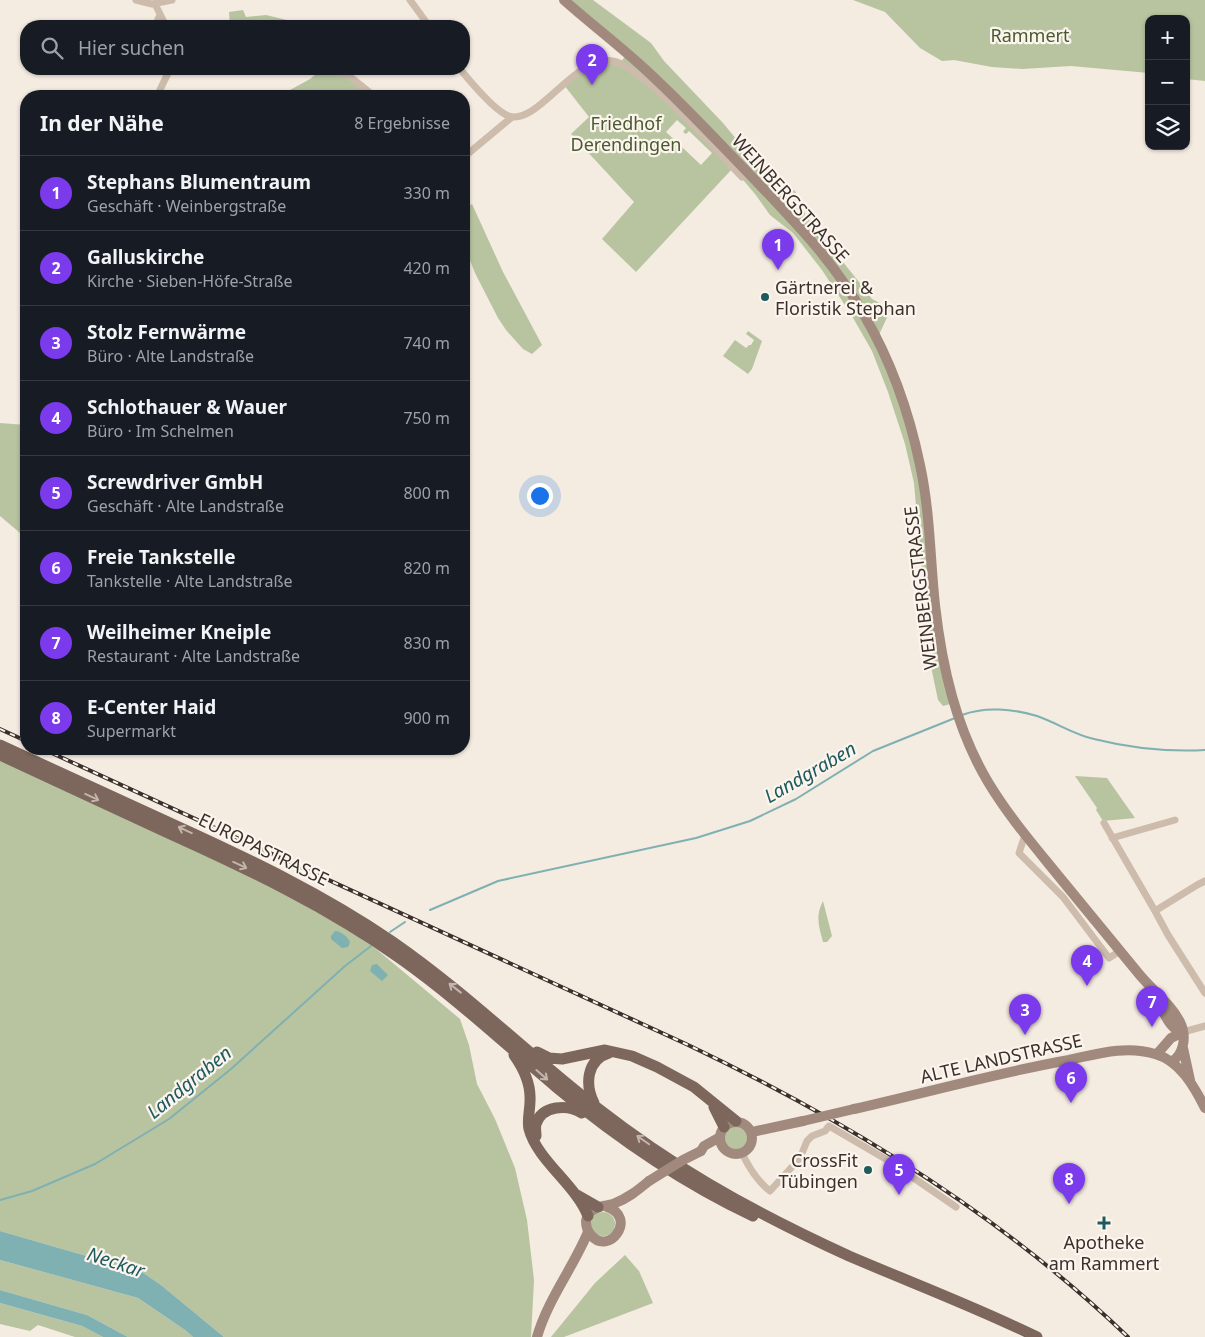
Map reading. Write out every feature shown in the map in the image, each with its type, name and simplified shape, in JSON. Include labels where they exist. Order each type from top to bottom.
[{"type":"main road","name":"EUROPASTRASSE","points":[[0,745],[20,754]]},
{"type":"main road","name":"EUROPASTRASSE","points":[[0,755],[266,878],[382,941],[443,979],[520,1043]]},
{"type":"main road","name":"EUROPASTRASSE","points":[[22,755],[258,864],[324,898],[382,941],[402,960],[506,1043],[597,1120]]},
{"type":"main road","points":[[506,1043],[519,1062],[530,1087],[529,1129],[536,1143],[588,1216]]},
{"type":"main road","points":[[520,1043],[548,1058],[562,1059],[604,1050],[616,1051],[632,1056],[688,1083],[736,1121]]},
{"type":"main road","points":[[520,1043],[596,1107],[708,1183],[847,1255],[982,1311],[1038,1337]]},
{"type":"main road","points":[[596,1107],[589,1093],[587,1083],[592,1064],[605,1054],[616,1051]]},
{"type":"main road","points":[[709,1099],[719,1113],[722,1132]]},
{"type":"main road","points":[[536,1143],[536,1125],[540,1118],[554,1108],[565,1106],[576,1110],[589,1119],[597,1120],[644,1153],[734,1207],[816,1245],[847,1255]]},
{"type":"main road","points":[[572,1191],[602,1207]]},
{"type":"street","points":[[136,0],[155,4],[172,0]]},
{"type":"street","points":[[410,0],[425,20]]},
{"type":"street","name":"WEINBERGSTRASSE","points":[[564,0],[647,71],[780,205],[827,259],[864,314],[888,363],[900,393],[912,428],[921,466],[927,503],[935,605],[940,640],[954,705],[962,727],[989,783],[1025,835]]},
{"type":"street","points":[[155,4],[163,20]]},
{"type":"street","points":[[158,20],[160,15]]},
{"type":"street","points":[[466,75],[494,105],[512,117],[521,116],[532,110],[590,64],[611,60],[620,63],[655,90],[742,178]]},
{"type":"street","points":[[160,90],[167,75]]},
{"type":"street","points":[[348,75],[367,90]]},
{"type":"street","points":[[470,152],[512,117]]},
{"type":"street","points":[[1112,838],[1175,820]]},
{"type":"street","points":[[1104,823],[1156,911],[1168,936],[1205,993]]},
{"type":"street","points":[[1025,835],[1019,853],[1064,897],[1109,958],[1120,951]]},
{"type":"street","points":[[1025,835],[1180,1023],[1190,1081],[1205,1108]]},
{"type":"street","points":[[1156,911],[1205,881]]},
{"type":"street","points":[[1145,981],[1172,1026],[1177,1031],[1183,1032]]},
{"type":"street","points":[[1171,1038],[1172,1026]]},
{"type":"street","points":[[1157,1054],[1171,1038],[1183,1032],[1205,1026]]},
{"type":"street","points":[[1170,1062],[1180,1054],[1183,1046]]},
{"type":"street","name":"ALTE LANDSTRASSE","points":[[752,1132],[803,1122],[996,1074],[1093,1054],[1126,1050],[1157,1054],[1170,1062],[1190,1081]]},
{"type":"street","points":[[632,1194],[622,1209],[620,1217],[621,1226],[617,1235],[608,1240],[598,1240],[592,1237],[588,1232],[586,1224],[588,1216],[602,1207],[632,1194],[649,1181],[701,1151],[723,1148],[730,1153],[742,1153],[751,1144],[752,1132],[746,1124],[736,1121],[730,1123],[704,1146],[701,1151]]},
{"type":"street","points":[[742,1153],[759,1182],[770,1191],[800,1158],[807,1140],[825,1131],[829,1126],[866,1147],[956,1207]]},
{"type":"street","points":[[722,1132],[723,1148]]},
{"type":"street","points":[[602,1207],[614,1210],[620,1217]]},
{"type":"street","points":[[537,1337],[557,1291],[579,1254],[588,1232]]},
{"type":"street","points":[[579,1254],[598,1240]]},
{"type":"green space","name":"Friedhof Derendingen","points":[[564,0],[593,0],[651,43],[664,61],[723,123],[766,175],[795,191],[806,216],[872,299],[891,309],[877,339],[912,428],[935,605],[954,703],[943,706],[938,700],[929,657],[914,483],[905,444],[872,351],[822,270],[793,233],[770,215],[733,168],[636,272],[602,239],[634,202],[571,134],[589,117],[564,85],[589,64],[620,63],[627,54]],"holes":[[[677,120],[686,128],[683,132],[686,134],[689,131],[712,153],[701,165],[666,132]]]},
{"type":"green space","name":"Rammert","points":[[853,0],[1205,0],[1205,81],[1190,79],[1190,15],[1145,15],[1145,73],[1071,66],[1022,69],[992,67],[954,60],[942,61],[920,48],[885,12]]},
{"type":"green space","points":[[243,10],[246,17],[266,15],[287,20],[230,20],[229,12]]},
{"type":"green space","points":[[315,75],[348,75],[367,90],[290,90]]},
{"type":"green space","points":[[472,204],[503,272],[542,345],[532,354],[523,349],[506,330],[475,273],[470,260],[470,206]]},
{"type":"green space","points":[[748,331],[762,341],[752,369],[748,374],[723,356],[735,340],[746,348],[751,345],[754,340],[746,334]]},
{"type":"green space","points":[[0,423],[20,425],[20,533],[0,516]]},
{"type":"green space","points":[[0,759],[259,880],[343,927],[375,948],[460,1019],[469,1045],[477,1084],[495,1119],[515,1168],[527,1220],[534,1280],[531,1337],[224,1337],[161,1285],[142,1272],[0,1231]]},
{"type":"green space","points":[[1075,776],[1107,778],[1135,818],[1103,821],[1096,810],[1097,808]]},
{"type":"green space","points":[[823,901],[832,936],[827,942],[823,942],[818,921]]},
{"type":"green space","points":[[736,1126],[745,1129],[748,1138],[745,1147],[736,1150],[727,1147],[724,1138],[727,1129]]},
{"type":"green space","points":[[603,1212],[612,1215],[615,1224],[612,1233],[603,1236],[594,1233],[591,1224],[594,1215]]},
{"type":"green space","points":[[625,1255],[639,1271],[653,1303],[564,1337],[551,1337],[595,1283]]},
{"type":"green space","points":[[0,1260],[138,1298],[193,1337],[128,1337],[87,1315],[0,1290]]},
{"type":"green space","points":[[0,1303],[82,1326],[103,1337],[75,1337],[38,1325],[30,1331],[0,1324]]},
{"type":"water","points":[[335,931],[342,933],[348,939],[350,943],[348,947],[342,948],[331,939]]},
{"type":"water","points":[[377,964],[388,975],[382,981],[370,971],[372,965]]},
{"type":"water","points":[[0,1231],[142,1272],[161,1285],[224,1337],[193,1337],[138,1298],[0,1260]]},
{"type":"water","points":[[0,1290],[87,1315],[128,1337],[103,1337],[82,1326],[0,1303]]},
{"type":"waterway","name":"Landgraben","points":[[962,715],[980,710],[1009,710],[1037,716],[1080,735],[1108,742],[1163,750],[1205,750]]},
{"type":"waterway","name":"Landgraben","points":[[430,910],[498,881],[696,838],[750,821],[796,799],[873,751],[955,718]]},
{"type":"waterway","name":"Landgraben","points":[[390,932],[405,922]]},
{"type":"waterway","name":"Landgraben","points":[[0,1200],[32,1191],[95,1164],[169,1119],[231,1069],[345,966],[371,946]]},
{"type":"railway","points":[[0,729],[20,738]]},
{"type":"railway","points":[[56,755],[686,1044],[746,1073],[805,1105],[919,1173],[974,1210],[1079,1292],[1128,1337]]},
{"type":"place","name":"Galluskirche","points":[[592,85]]},
{"type":"place","name":"Stephans Blumentraum","points":[[778,270]]},
{"type":"place","name":"Gärtnerei & Floristik Stephan","points":[[765,297]]},
{"type":"place","name":"Schlothauer & Wauer","points":[[1087,986]]},
{"type":"place","name":"Weilheimer Kneiple","points":[[1152,1027]]},
{"type":"place","name":"Stolz Fernwärme","points":[[1025,1035]]},
{"type":"place","name":"Freie Tankstelle","points":[[1071,1103]]},
{"type":"place","name":"CrossFit Tübingen","points":[[868,1170]]},
{"type":"place","name":"Screwdriver GmbH","points":[[899,1195]]},
{"type":"place","name":"E-Center Haid","points":[[1069,1204]]},
{"type":"place","name":"Apotheke am Rammert","points":[[1104,1223]]},
{"type":"water label","name":"Neckar","points":[[116,1262]]}]
